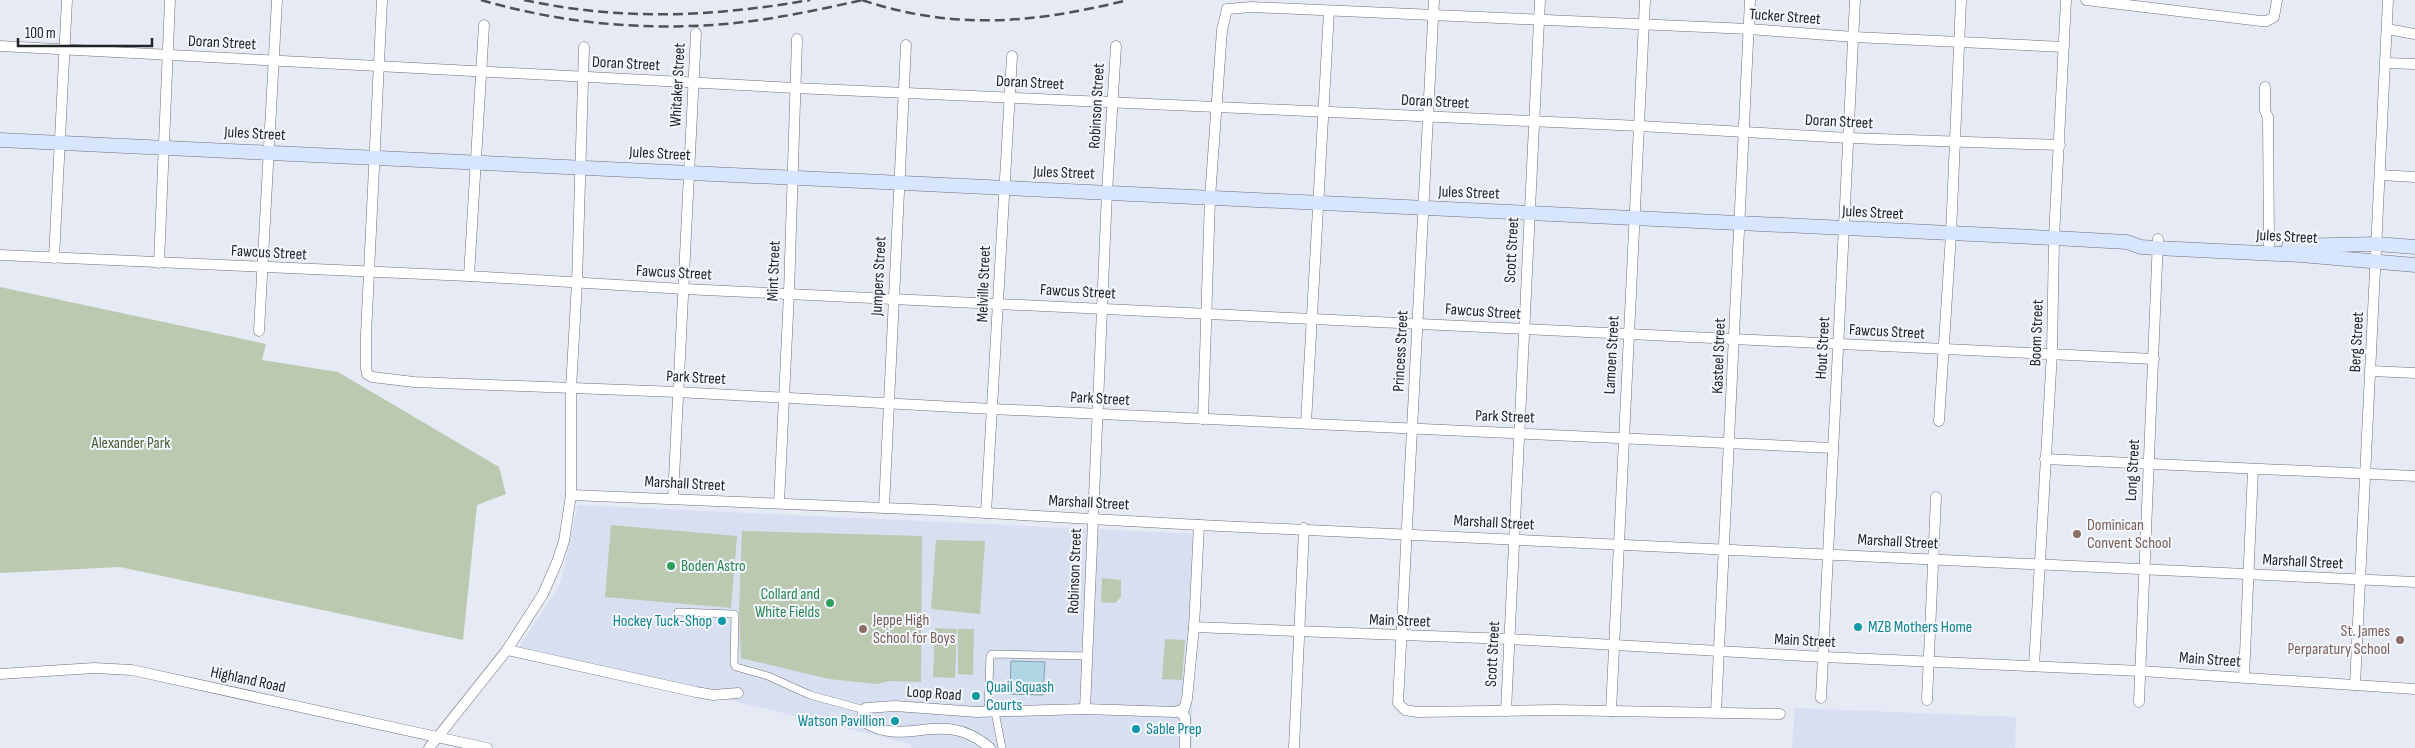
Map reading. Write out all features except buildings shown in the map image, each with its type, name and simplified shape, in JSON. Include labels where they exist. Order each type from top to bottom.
[{"type":"main road","name":"Jules Street","points":[[0,140],[580,166],[900,184],[1107,192],[1635,220],[2127,242],[2142,239],[2157,244],[2415,265]]},
{"type":"main road","name":"Jules Street","points":[[2157,244],[2377,244],[2415,247]]},
{"type":"street","points":[[54,258],[63,49],[67,0]]},
{"type":"street","points":[[159,263],[163,148],[170,55],[170,0]]},
{"type":"street","points":[[259,331],[277,0]]},
{"type":"street","points":[[369,272],[382,0]]},
{"type":"street","name":"Princess Street","points":[[1434,0],[1398,704],[1405,710],[1417,712],[1506,711]]},
{"type":"street","name":"Scott Street","points":[[1506,711],[1540,0]]},
{"type":"street","name":"Lamoen Street","points":[[1611,711],[1645,0]]},
{"type":"street","name":"Kasteel Street","points":[[1716,712],[1750,0]]},
{"type":"street","name":"Hout Street","points":[[1821,698],[1855,0]]},
{"type":"street","points":[[1939,421],[1951,234],[1961,0]]},
{"type":"street","name":"Boom Street","points":[[2034,666],[2044,459],[2052,354],[2054,238],[2066,0]]},
{"type":"street","points":[[2086,0],[2172,5],[2261,22],[2271,20],[2276,14],[2278,0]]},
{"type":"street","name":"Berg Street","points":[[2355,685],[2377,262],[2388,0]]},
{"type":"street","name":"Tucker Street","points":[[1203,419],[1210,198],[1222,30],[1225,12],[1231,8],[1539,19],[2064,47]]},
{"type":"street","points":[[1306,423],[1330,11]]},
{"type":"street","points":[[469,276],[484,25]]},
{"type":"street","points":[[2387,29],[2415,34]]},
{"type":"street","name":"Whitaker Street","points":[[674,498],[677,392],[684,289],[696,33]]},
{"type":"street","name":"Mint Street","points":[[779,503],[789,293],[797,39]]},
{"type":"street","name":"Jumpers Street","points":[[884,508],[906,45]]},
{"type":"street","name":"Doran Street","points":[[0,46],[482,73],[583,76],[795,88],[1535,121],[1849,138],[2060,145]]},
{"type":"street","name":"Robinson Street","points":[[1085,708],[1107,192],[1116,46]]},
{"type":"street","points":[[429,748],[507,650],[543,594],[552,576],[564,541],[571,495],[571,389],[577,282],[584,47]]},
{"type":"street","name":"Melville Street","points":[[986,513],[999,304],[1008,97],[1012,56]]},
{"type":"street","points":[[2386,64],[2415,64]]},
{"type":"street","points":[[2265,87],[2265,111],[2268,117],[2269,245]]},
{"type":"street","points":[[2380,175],[2415,177]]},
{"type":"street","name":"Long Street","points":[[2139,702],[2154,359],[2157,244]]},
{"type":"street","name":"Fawcus Street","points":[[0,255],[469,276],[684,289],[1206,312],[1524,330],[2154,359]]},
{"type":"street","name":"Park Street","points":[[369,272],[365,360],[367,374],[378,379],[1833,448]]},
{"type":"street","points":[[2371,371],[2415,373]]},
{"type":"street","points":[[2044,459],[2415,476]]},
{"type":"street","points":[[2244,678],[2253,470]]},
{"type":"street","name":"Marshall Street","points":[[571,495],[674,498],[1093,518],[1199,525],[1304,528],[2415,582]]},
{"type":"street","points":[[1927,700],[1936,497]]},
{"type":"street","points":[[1185,748],[1185,717],[1180,711],[1185,707],[1187,700],[1194,627],[1199,525]]},
{"type":"street","points":[[1294,748],[1304,528]]},
{"type":"street","points":[[678,612],[733,614],[735,616],[734,664],[736,667],[768,676],[810,695],[865,710]]},
{"type":"street","name":"Main Street","points":[[1194,627],[1509,640],[1718,652],[2141,671],[2415,689]]},
{"type":"street","points":[[507,650],[696,692],[713,695],[738,694]]},
{"type":"street","points":[[1002,748],[992,712],[990,656],[992,654],[1087,656]]},
{"type":"street","name":"Highland Road","points":[[0,674],[94,668],[132,670],[487,748]]},
{"type":"street","name":"Loop Road","points":[[990,748],[972,735],[946,729],[928,730],[913,734],[886,732],[866,723],[864,719],[865,710],[872,707],[895,706],[992,712],[1085,708],[1180,711]]},
{"type":"street","points":[[1506,711],[1780,714]]},
{"type":"shaded area","name":"Jeppe High School for Boys","points":[[578,505],[1199,534],[1193,642],[1192,748],[911,748],[911,744],[518,649],[560,584]]},
{"type":"shaded area","points":[[1011,661],[1045,662],[1043,695],[1010,694]]},
{"type":"shaded area","points":[[1795,708],[2016,717],[2015,748],[1792,748]]},
{"type":"green space","name":"Alexander Park","points":[[0,287],[266,344],[262,360],[338,372],[499,467],[506,494],[477,505],[463,640],[120,567],[0,573]]},
{"type":"green space","name":"Boden Astro","points":[[611,525],[737,536],[731,608],[605,597]]},
{"type":"green space","name":"Collard and White Fields","points":[[742,531],[922,536],[921,682],[890,681],[877,684],[829,679],[741,658],[739,611]]},
{"type":"green space","points":[[936,540],[985,541],[980,614],[931,609]]},
{"type":"green space","points":[[1102,578],[1121,580],[1121,597],[1115,603],[1101,602]]},
{"type":"green space","points":[[935,628],[957,629],[955,678],[933,677]]},
{"type":"green space","points":[[958,629],[974,629],[973,675],[958,674]]},
{"type":"green space","points":[[1165,639],[1185,640],[1182,680],[1162,679]]},
{"type":"railway","points":[[481,0],[571,20],[633,26],[725,24],[760,20],[863,0]]},
{"type":"railway","points":[[524,0],[560,7],[632,14],[702,13],[774,6],[810,0]]},
{"type":"railway","points":[[862,0],[896,10],[963,20],[1027,18],[1094,8],[1128,0]]},
{"type":"place","name":"Dominican Convent School","points":[[2077,534]]},
{"type":"place","name":"Boden Astro","points":[[671,566]]},
{"type":"place","name":"Collard and White Fields","points":[[830,603]]},
{"type":"place","name":"Hockey Tuck-Shop","points":[[722,621]]},
{"type":"place","name":"MZB Mothers Home","points":[[1858,627]]},
{"type":"place","name":"Jeppe High School for Boys","points":[[863,629]]},
{"type":"place","name":"St. James Perparatury School","points":[[2400,640]]},
{"type":"place","name":"Quail Squash Courts","points":[[976,696]]},
{"type":"place","name":"Watson Pavillion","points":[[895,721]]},
{"type":"place","name":"Sable Prep","points":[[1136,729]]}]
